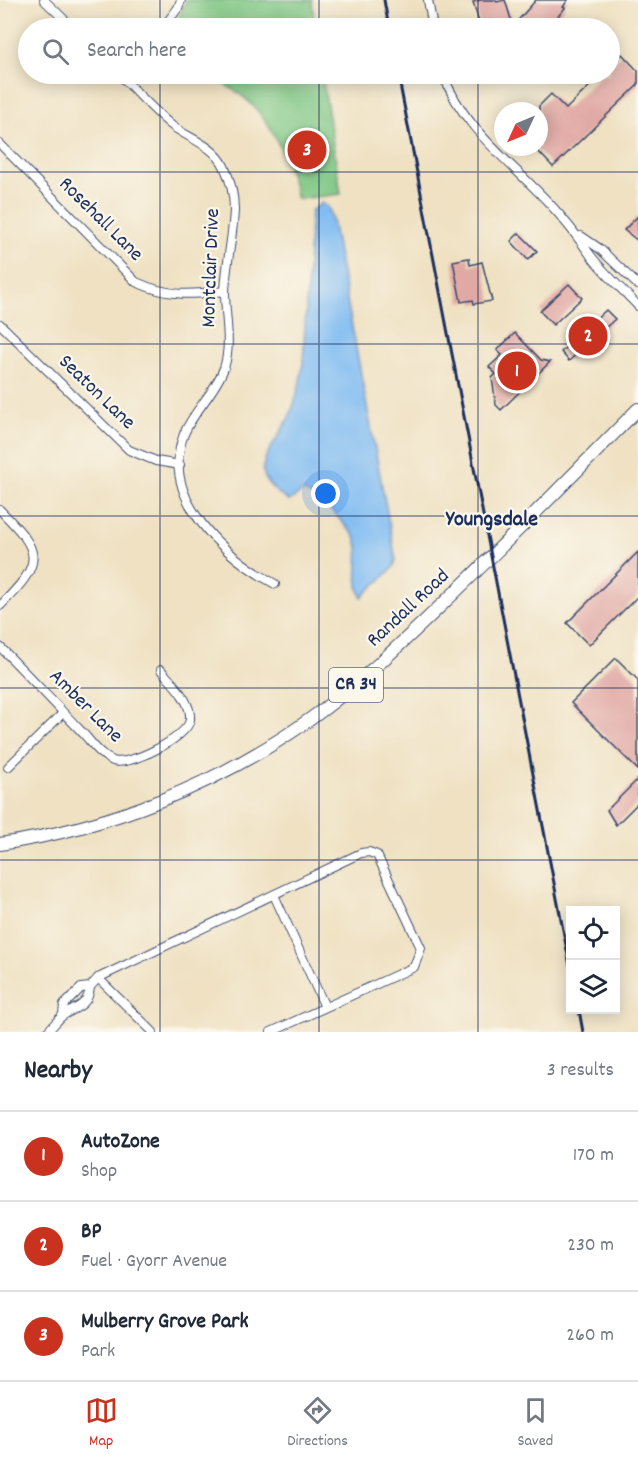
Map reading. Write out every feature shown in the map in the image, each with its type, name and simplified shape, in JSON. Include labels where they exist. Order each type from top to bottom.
[{"type":"main road","name":"Randall Road","points":[[0,844],[96,822],[158,800],[236,764],[307,722],[355,685],[403,642],[638,409]]},
{"type":"street","points":[[44,0],[63,18]]},
{"type":"street","points":[[170,18],[178,8],[180,0]]},
{"type":"street","points":[[428,0],[431,18]]},
{"type":"street","name":"Montclair Drive","points":[[129,84],[172,126],[199,141],[223,163],[231,187],[234,210],[225,291],[227,357],[217,384],[184,435],[180,465],[182,492],[204,527],[236,556],[275,584]]},
{"type":"street","points":[[447,84],[454,99],[475,130],[577,234],[592,257],[638,306]]},
{"type":"street","name":"Rosehall Lane","points":[[0,144],[136,282],[159,292],[196,294],[225,291]]},
{"type":"street","points":[[577,234],[600,249],[638,285]]},
{"type":"street","name":"Seaton Lane","points":[[0,324],[129,450],[156,461],[180,465]]},
{"type":"street","points":[[0,510],[30,542],[32,559],[23,583],[0,606]]},
{"type":"street","name":"Amber Lane","points":[[0,647],[105,756],[124,762],[182,734],[190,720],[188,706],[161,670]]},
{"type":"street","points":[[8,767],[63,713]]},
{"type":"street","points":[[47,1032],[63,1015],[73,1013],[89,997],[90,987],[98,978],[361,853],[369,852],[381,861],[418,939],[421,948],[414,967],[271,1032]]},
{"type":"street","points":[[274,895],[325,1007]]},
{"type":"street","points":[[98,978],[153,1032]]},
{"type":"green space","points":[[186,0],[312,0],[314,18],[179,18]]},
{"type":"green space","points":[[224,84],[324,84],[341,194],[297,199],[280,146],[266,121],[243,96]]},
{"type":"water","points":[[322,203],[328,207],[331,215],[396,560],[393,568],[362,597],[358,582],[357,542],[354,535],[332,511],[304,491],[289,501],[266,481],[263,471],[268,453],[291,413],[299,386],[303,364],[311,211]]},
{"type":"building","points":[[505,0],[511,18],[478,18],[473,2]]},
{"type":"building","points":[[536,0],[568,0],[563,7],[565,8],[556,18],[520,18]]},
{"type":"building","points":[[622,54],[638,71],[638,85],[553,167],[543,156],[548,156],[548,102],[543,102],[551,94],[566,109],[592,84],[620,84],[620,56]]},
{"type":"building","points":[[638,216],[638,241],[624,230]]},
{"type":"building","points":[[519,233],[537,251],[528,260],[511,241]]},
{"type":"building","points":[[469,258],[470,265],[482,262],[492,301],[474,304],[473,300],[461,302],[453,261]]},
{"type":"building","points":[[569,284],[582,298],[553,325],[540,311]]},
{"type":"building","points":[[606,310],[615,319],[569,361],[561,352]]},
{"type":"building","points":[[515,333],[541,360],[550,362],[501,410],[496,405],[492,378],[496,374],[489,367],[502,355],[497,350]]},
{"type":"building","points":[[638,552],[638,596],[589,645],[567,623]]},
{"type":"building","points":[[616,658],[638,680],[638,770],[571,703]]},
{"type":"building","points":[[638,779],[638,803],[616,825],[607,810]]},
{"type":"railway","points":[[384,0],[387,18]]},
{"type":"railway","points":[[400,84],[569,960]]},
{"type":"railway","points":[[580,1014],[583,1032]]},
{"type":"place","name":"Mulberry Grove Park","points":[[307,150]]},
{"type":"place","name":"BP","points":[[588,336]]},
{"type":"place","name":"AutoZone","points":[[517,371]]},
{"type":"district","name":"Youngsdale","points":[[492,520]]}]
